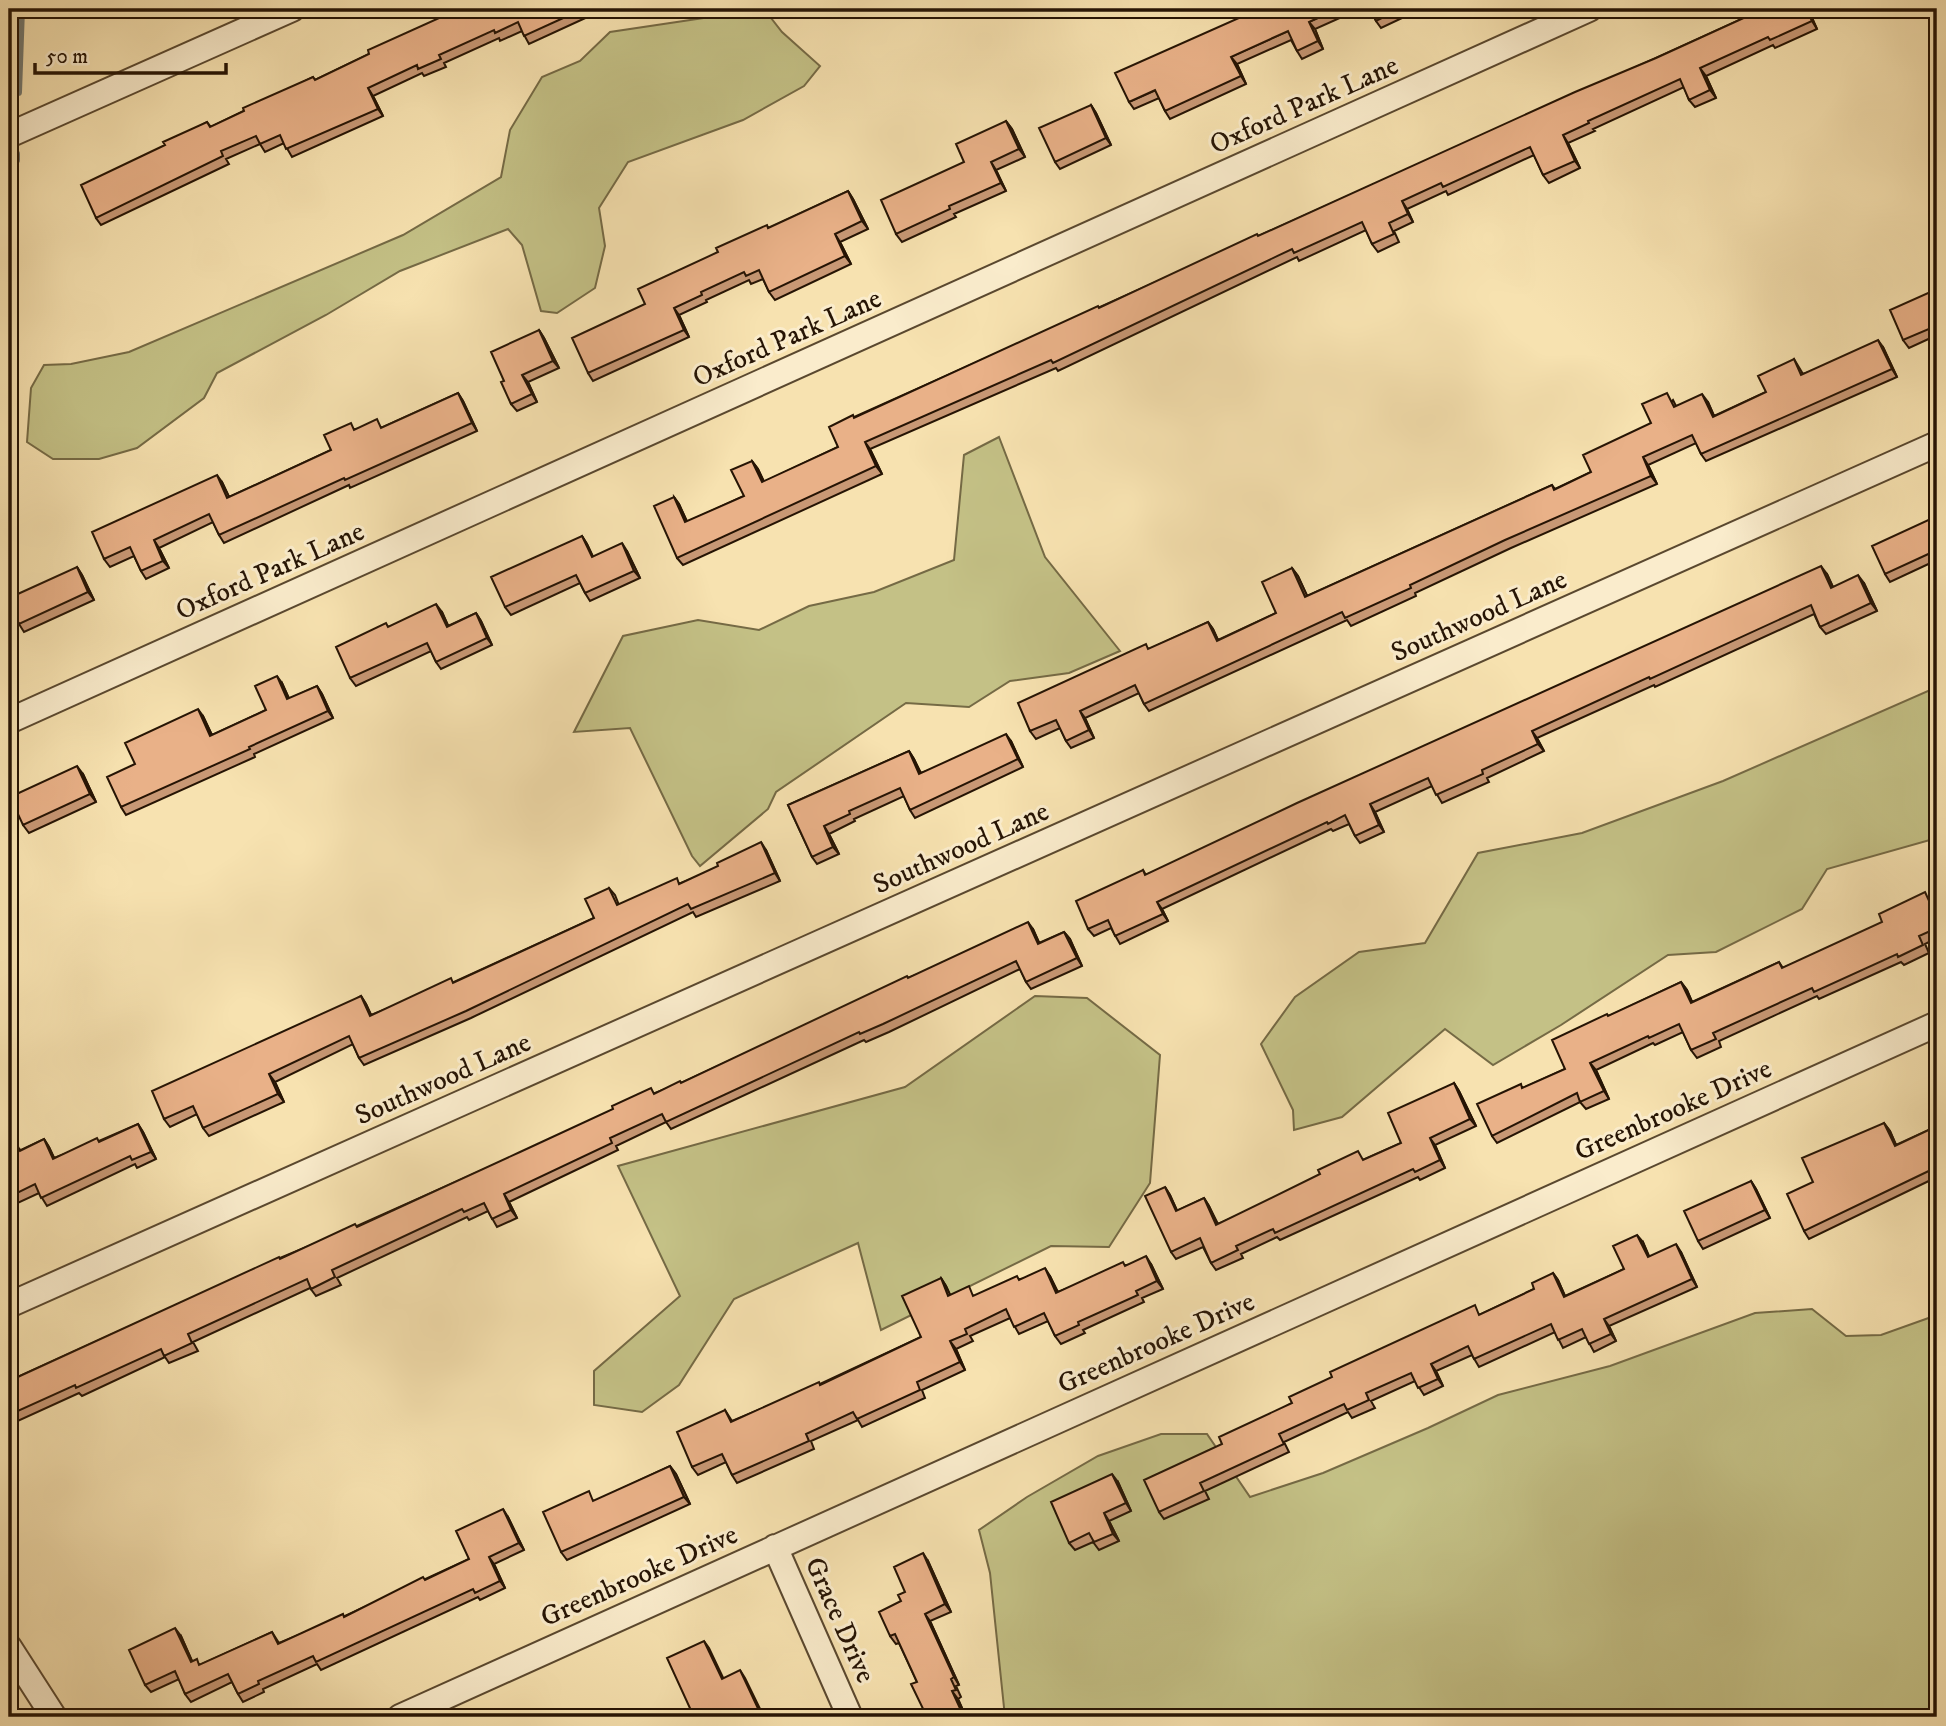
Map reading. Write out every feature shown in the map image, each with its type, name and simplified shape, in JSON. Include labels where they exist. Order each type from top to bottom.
[{"type":"street","points":[[9,135],[292,9]]},
{"type":"street","name":"Oxford Park Lane","points":[[9,721],[1589,9]]},
{"type":"street","name":"Southwood Lane","points":[[9,1305],[1937,444]]},
{"type":"street","name":"Greenbrooke Drive","points":[[400,1717],[1937,1024]]},
{"type":"street","name":"Grace Drive","points":[[775,1547],[849,1717]]},
{"type":"street","points":[[9,1647],[54,1717]]},
{"type":"shaded area","points":[[764,9],[782,32],[820,66],[804,86],[743,120],[628,162],[599,208],[605,246],[595,288],[557,313],[541,311],[522,245],[508,229],[400,271],[326,315],[217,373],[204,398],[137,448],[99,459],[53,459],[27,442],[31,388],[44,365],[71,364],[129,352],[403,235],[501,177],[510,130],[542,77],[580,61],[610,32]]},
{"type":"shaded area","points":[[999,437],[1045,557],[1120,651],[1069,673],[1010,681],[969,707],[906,703],[776,792],[768,809],[700,866],[692,856],[630,728],[574,732],[623,636],[698,620],[759,630],[809,606],[874,592],[954,560],[964,455]]},
{"type":"shaded area","points":[[1937,687],[1937,838],[1827,869],[1802,909],[1716,952],[1668,955],[1561,1025],[1493,1065],[1445,1029],[1342,1117],[1294,1130],[1293,1110],[1261,1044],[1295,997],[1359,952],[1425,943],[1478,853],[1582,833],[1723,781]]},
{"type":"shaded area","points":[[1035,996],[1087,998],[1160,1055],[1150,1183],[1109,1247],[1051,1246],[881,1330],[858,1243],[734,1299],[679,1385],[642,1412],[594,1405],[594,1371],[680,1296],[618,1166],[905,1087]]},
{"type":"shaded area","points":[[1812,1309],[1846,1336],[1881,1335],[1937,1315],[1937,1717],[1005,1717],[990,1573],[979,1530],[1027,1497],[1098,1456],[1161,1434],[1207,1434],[1250,1497],[1323,1473],[1498,1395],[1610,1366],[1755,1313]]},
{"type":"building","points":[[459,9],[583,9],[524,36],[518,22],[495,33],[494,30],[439,55],[441,59],[418,69],[417,65],[368,88],[378,109],[286,149],[280,135],[260,144],[256,136],[221,151],[223,156],[96,218],[81,185],[165,145],[163,142],[207,122],[210,127],[244,111],[243,108],[313,77],[315,80],[369,54],[368,50]]},
{"type":"building","points":[[1259,9],[1337,9],[1309,22],[1318,41],[1297,51],[1288,31],[1231,57],[1241,76],[1165,111],[1155,90],[1129,102],[1115,73]]},
{"type":"building","points":[[1370,9],[1400,9],[1376,21]]},
{"type":"building","points":[[1756,9],[1806,9],[1812,21],[1770,40],[1768,37],[1700,68],[1710,90],[1689,100],[1680,79],[1563,135],[1575,161],[1543,175],[1530,147],[1443,187],[1441,183],[1402,201],[1408,214],[1389,223],[1394,234],[1372,244],[1362,222],[1294,253],[1292,249],[1053,363],[1051,360],[865,442],[876,466],[677,558],[654,506],[674,497],[685,522],[744,496],[731,470],[752,461],[762,482],[838,447],[829,427],[853,415],[854,418],[1257,234],[1258,236],[1656,58],[1757,12]]},
{"type":"building","points":[[1091,105],[1106,138],[1055,162],[1039,128]]},
{"type":"building","points":[[1006,121],[1019,149],[991,162],[1001,183],[896,234],[881,200],[964,162],[956,144]]},
{"type":"building","points":[[848,191],[862,221],[835,234],[845,256],[769,292],[759,270],[746,276],[744,272],[674,308],[684,330],[588,373],[572,338],[645,304],[638,289],[718,252],[716,248],[767,225],[768,228]]},
{"type":"building","points":[[1937,289],[1937,341],[1931,328],[1903,340],[1890,310]]},
{"type":"building","points":[[539,330],[553,361],[522,375],[532,394],[511,404],[491,352]]},
{"type":"building","points":[[1878,340],[1892,369],[1701,454],[1692,435],[1643,457],[1651,476],[1505,540],[1345,618],[1342,612],[1144,704],[1135,685],[1080,711],[1089,730],[1066,741],[1056,720],[1030,731],[1018,703],[1146,644],[1148,649],[1208,622],[1217,641],[1276,613],[1262,582],[1292,568],[1305,597],[1552,485],[1554,490],[1591,472],[1583,455],[1651,423],[1642,404],[1667,393],[1674,407],[1702,394],[1713,417],[1766,392],[1758,376],[1794,359],[1801,375]]},
{"type":"building","points":[[458,393],[472,423],[219,535],[209,514],[154,540],[163,561],[141,571],[130,547],[104,559],[92,532],[217,475],[227,498],[331,450],[324,435],[351,423],[354,430],[377,419],[381,428]]},
{"type":"building","points":[[1937,516],[1937,550],[1885,574],[1872,546]]},
{"type":"building","points":[[582,536],[592,557],[622,543],[634,571],[585,593],[576,575],[505,607],[491,577]]},
{"type":"building","points":[[1821,566],[1831,588],[1858,575],[1871,603],[1820,627],[1811,605],[1532,731],[1538,744],[1482,770],[1483,774],[1436,795],[1428,778],[1370,804],[1379,825],[1355,836],[1345,815],[1157,902],[1163,914],[1115,936],[1108,920],[1088,929],[1076,901],[1143,870],[1145,875],[1297,803]]},
{"type":"building","points":[[77,567],[88,592],[19,624],[9,598]]},
{"type":"building","points":[[436,604],[447,627],[476,613],[487,638],[436,662],[427,643],[350,678],[336,647],[386,623],[388,627]]},
{"type":"building","points":[[277,676],[287,699],[317,686],[328,711],[121,807],[107,777],[135,764],[125,743],[198,709],[210,736],[266,710],[255,686]]},
{"type":"building","points":[[1006,734],[1018,759],[910,810],[900,788],[849,811],[850,814],[824,826],[833,847],[812,857],[788,805],[909,751],[919,774]]},
{"type":"building","points":[[77,766],[90,794],[23,825],[10,797]]},
{"type":"building","points":[[761,842],[775,873],[691,909],[688,904],[466,1011],[359,1058],[349,1036],[269,1074],[278,1094],[203,1128],[193,1106],[164,1119],[152,1091],[361,996],[370,1016],[451,978],[453,983],[594,918],[585,899],[609,888],[617,905],[677,878],[679,884]]},
{"type":"building","points":[[1925,892],[1930,903],[1937,900],[1937,928],[1919,936],[1923,945],[1814,992],[1812,988],[1713,1033],[1716,1039],[1691,1050],[1679,1024],[1649,1038],[1648,1036],[1590,1063],[1604,1091],[1580,1102],[1577,1093],[1492,1136],[1477,1104],[1521,1084],[1522,1088],[1565,1069],[1552,1040],[1681,982],[1691,1003],[1779,962],[1782,968],[1882,922],[1879,914]]},
{"type":"building","points":[[1028,922],[1038,944],[1064,932],[1077,958],[1026,982],[1016,961],[666,1122],[662,1114],[610,1138],[612,1143],[504,1194],[511,1210],[492,1219],[484,1203],[464,1212],[462,1209],[332,1270],[335,1277],[311,1289],[307,1279],[188,1334],[192,1343],[164,1356],[161,1349],[9,1415],[9,1381],[279,1257],[280,1259],[355,1224],[357,1227],[613,1109],[612,1106],[651,1088],[654,1094],[680,1081],[681,1083]]},
{"type":"building","points":[[1454,1083],[1470,1119],[1430,1138],[1440,1160],[1415,1172],[1413,1169],[1275,1233],[1273,1229],[1236,1246],[1238,1250],[1211,1263],[1200,1238],[1171,1252],[1145,1196],[1165,1187],[1176,1211],[1204,1198],[1216,1225],[1320,1174],[1318,1170],[1358,1151],[1363,1160],[1401,1143],[1388,1113]]},
{"type":"building","points":[[1884,1123],[1895,1146],[1937,1126],[1937,1167],[1804,1231],[1787,1194],[1813,1182],[1802,1158]]},
{"type":"building","points":[[138,1124],[151,1152],[132,1160],[130,1156],[41,1198],[35,1184],[9,1197],[9,1143],[15,1140],[20,1151],[44,1139],[53,1159],[97,1138],[99,1142]]},
{"type":"building","points":[[1751,1181],[1765,1210],[1698,1241],[1684,1211]]},
{"type":"building","points":[[1637,1235],[1648,1257],[1676,1244],[1692,1279],[1604,1319],[1611,1334],[1589,1344],[1582,1329],[1558,1340],[1551,1324],[1474,1359],[1468,1346],[1431,1364],[1438,1379],[1418,1388],[1411,1373],[1366,1393],[1369,1400],[1347,1410],[1344,1404],[1279,1434],[1284,1444],[1200,1483],[1204,1491],[1159,1512],[1144,1480],[1222,1444],[1219,1437],[1292,1403],[1289,1397],[1332,1377],[1330,1372],[1475,1305],[1479,1315],[1534,1289],[1532,1283],[1553,1273],[1564,1297],[1624,1269],[1613,1246]]},
{"type":"building","points":[[1146,1256],[1157,1281],[1136,1291],[1138,1295],[1078,1322],[1079,1325],[1055,1336],[1044,1313],[1014,1327],[1006,1309],[965,1329],[967,1334],[950,1341],[960,1362],[917,1382],[920,1390],[857,1419],[853,1412],[806,1434],[809,1441],[732,1475],[722,1454],[692,1467],[677,1432],[725,1410],[731,1422],[819,1382],[820,1385],[921,1337],[902,1296],[941,1278],[948,1296],[969,1286],[973,1296],[1017,1276],[1019,1280],[1045,1268],[1056,1293],[1123,1262],[1125,1266]]},
{"type":"building","points":[[670,1466],[684,1497],[561,1552],[543,1512],[589,1491],[593,1501]]},
{"type":"building","points":[[1112,1474],[1126,1503],[1104,1513],[1113,1534],[1094,1542],[1089,1533],[1069,1543],[1051,1502]]},
{"type":"building","points":[[503,1509],[519,1543],[489,1557],[500,1581],[475,1593],[473,1589],[316,1662],[313,1656],[258,1681],[259,1684],[238,1694],[228,1674],[185,1694],[175,1671],[145,1685],[129,1650],[175,1628],[191,1662],[197,1659],[199,1665],[272,1632],[278,1644],[343,1614],[344,1617],[423,1577],[425,1580],[469,1559],[456,1531]]},
{"type":"building","points":[[923,1553],[945,1604],[925,1614],[954,1677],[951,1679],[956,1690],[952,1691],[964,1717],[927,1717],[911,1684],[917,1682],[895,1634],[890,1636],[879,1612],[901,1601],[898,1595],[905,1592],[894,1567]]},
{"type":"building","points":[[704,1641],[722,1679],[740,1670],[762,1717],[722,1717],[721,1714],[694,1717],[667,1658]]},
{"type":"waterway","points":[[18,92],[21,9]]},
{"type":"waterway","points":[[16,154],[16,160]]},
{"type":"waterway","points":[[9,355],[15,187]]}]
